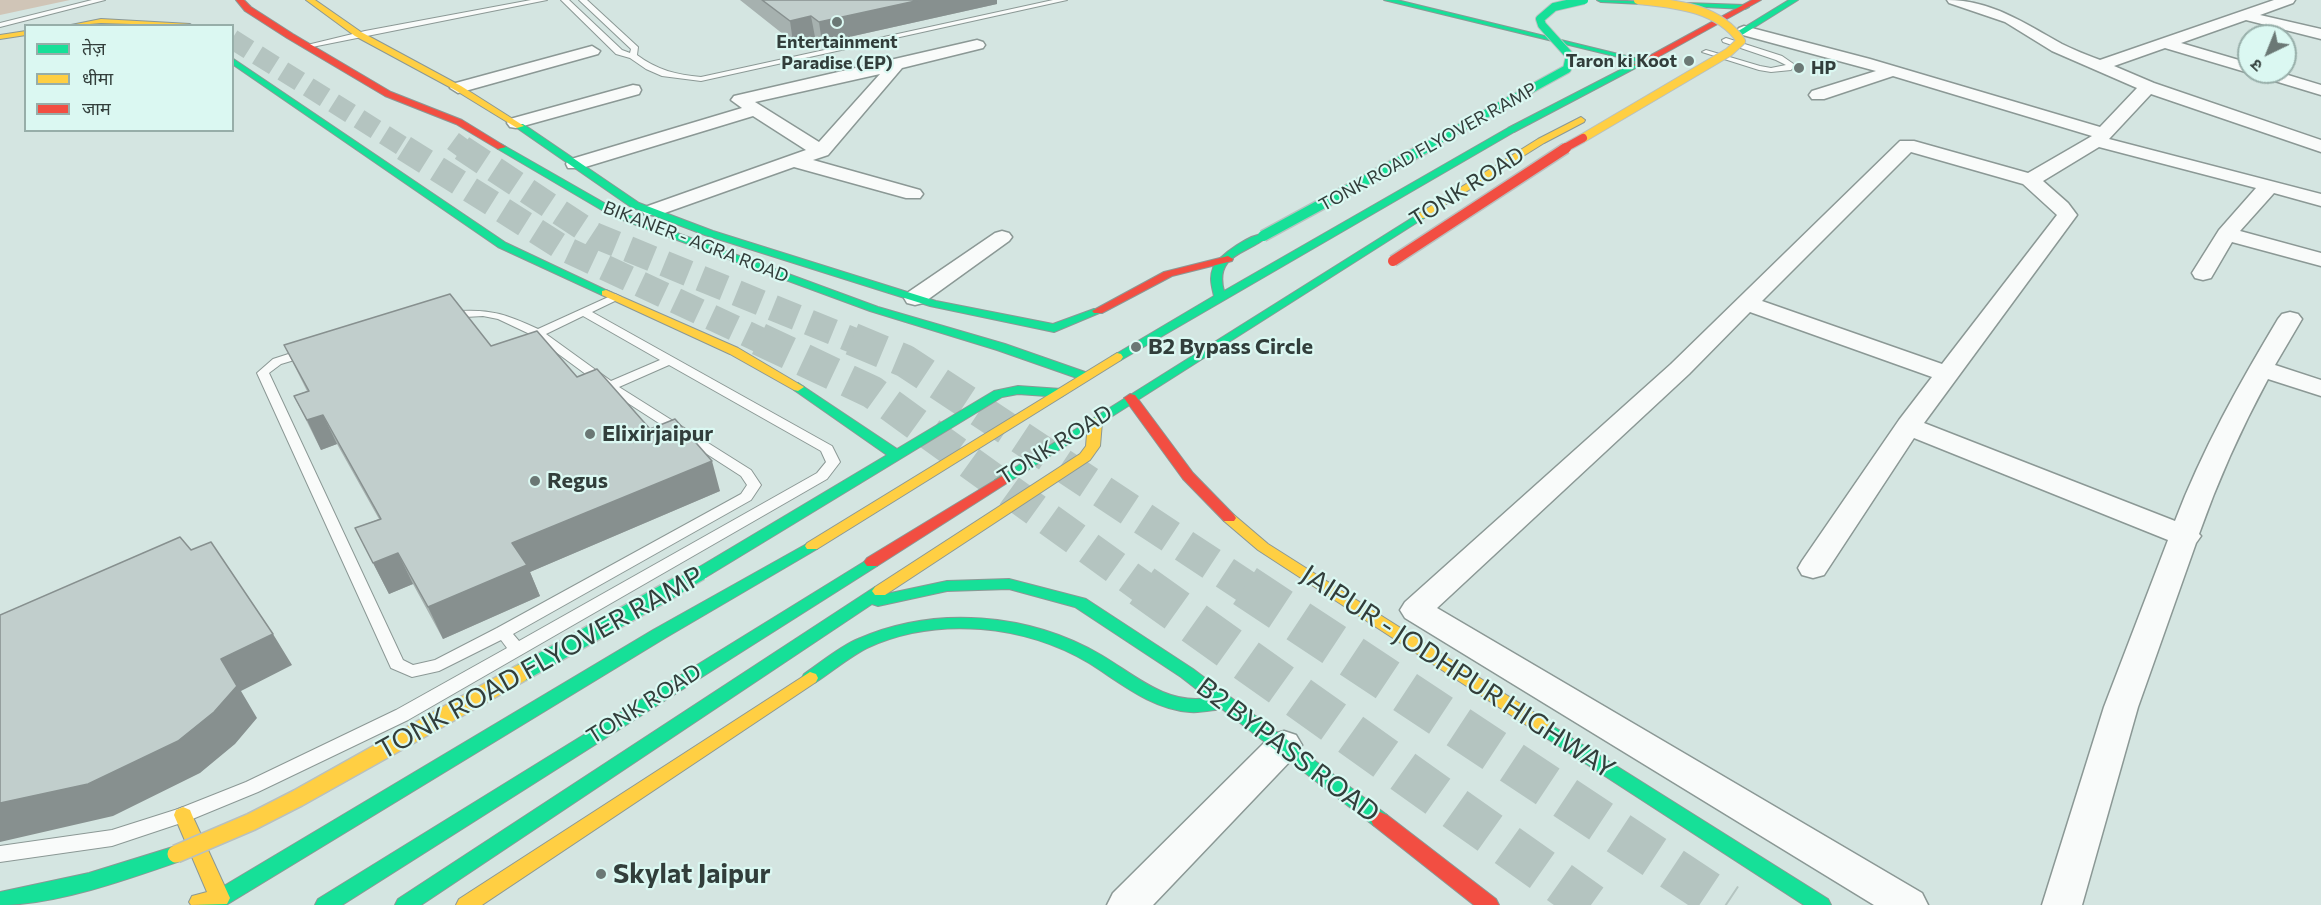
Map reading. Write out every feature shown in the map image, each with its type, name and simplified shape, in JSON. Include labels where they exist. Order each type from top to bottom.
[{"type":"main road","name":"BIKANER - AGRA ROAD","points":[[240,0],[248,9],[388,93],[459,122],[616,214],[874,309],[1001,347],[1084,376]]},
{"type":"main road","name":"TONK ROAD FLYOVER RAMP","points":[[310,0],[357,34],[458,88],[516,123],[635,205],[709,233],[934,304],[1054,328],[1074,324],[1160,277],[1187,267],[1228,258],[1263,236],[1559,75],[1567,69],[1570,56],[1542,25],[1540,19],[1543,14],[1561,4],[1584,0]]},
{"type":"main road","points":[[1388,0],[1648,57]]},
{"type":"main road","points":[[1417,0],[1648,57]]},
{"type":"main road","points":[[1601,0],[1751,3]]},
{"type":"main road","points":[[1377,266],[1393,261],[1547,159],[1699,71],[1729,52],[1741,41],[1737,32],[1723,21],[1706,14],[1673,5],[1638,0]]},
{"type":"main road","points":[[1650,82],[1744,31],[1794,0]]},
{"type":"main road","name":"TONK ROAD","points":[[186,905],[214,902],[659,634],[843,528],[1061,393],[1084,376],[1511,130],[1751,3]]},
{"type":"main road","points":[[67,24],[116,10]]},
{"type":"main road","points":[[82,24],[101,21],[161,24]]},
{"type":"main road","points":[[0,37],[23,27]]},
{"type":"main road","points":[[234,61],[502,245],[734,351],[805,391],[897,455]]},
{"type":"main road","points":[[388,93],[434,128]]},
{"type":"main road","name":"TONK ROAD","points":[[325,905],[1541,141],[1590,114]]},
{"type":"main road","points":[[1220,297],[1216,275],[1228,258]]},
{"type":"main road","points":[[1330,273],[1359,270]]},
{"type":"main road","name":"TONK ROAD FLYOVER RAMP","points":[[0,901],[89,881],[176,854],[251,822],[701,573],[998,394],[1018,390],[1061,393]]},
{"type":"main road","name":"JAIPUR - JODHPUR HIGHWAY","points":[[1130,398],[1178,465],[1206,498],[1263,547],[1821,905]]},
{"type":"main road","points":[[405,905],[725,691],[1085,457],[1094,446],[1095,422]]},
{"type":"main road","name":"B2 BYPASS ROAD","points":[[839,617],[886,597],[947,586],[1009,585],[1080,603],[1187,673],[1284,745],[1489,905]]},
{"type":"main road","points":[[466,905],[863,643],[892,632],[963,622],[989,622],[1018,628],[1044,635],[1083,653],[1165,700],[1188,706],[1226,702]]},
{"type":"main road","points":[[183,815],[214,902]]},
{"type":"street","points":[[1954,0],[2010,19],[2058,48],[2148,87],[2321,146]]},
{"type":"street","points":[[2099,66],[2288,0]]},
{"type":"street","points":[[2244,15],[2321,34]]},
{"type":"street","points":[[1744,31],[1891,71],[2101,137],[2321,200]]},
{"type":"street","points":[[2165,43],[2237,64]]},
{"type":"street","points":[[821,151],[740,100],[977,45]]},
{"type":"street","points":[[458,88],[592,51]]},
{"type":"street","points":[[652,212],[821,151],[896,65]]},
{"type":"street","points":[[1818,95],[1891,71]]},
{"type":"street","points":[[2297,83],[2321,90]]},
{"type":"street","points":[[2030,180],[2101,137],[2148,87]]},
{"type":"street","points":[[516,123],[633,90]]},
{"type":"street","points":[[574,164],[755,110]]},
{"type":"street","points":[[1813,568],[1908,426],[2067,215],[2063,208],[2050,200],[2030,180],[1907,145],[1680,369],[1416,610],[1908,905]]},
{"type":"street","points":[[794,161],[913,195]]},
{"type":"street","points":[[2203,273],[2226,234],[2264,194],[2267,185]]},
{"type":"street","points":[[2226,234],[2321,261]]},
{"type":"street","points":[[915,298],[1002,237]]},
{"type":"street","points":[[1746,303],[1947,374]]},
{"type":"street","points":[[2062,905],[2121,707],[2216,454],[2290,319]]},
{"type":"street","points":[[2261,369],[2321,388]]},
{"type":"street","points":[[1908,426],[2186,536]]},
{"type":"street","points":[[1127,905],[1284,745]]},
{"type":"lane","points":[[32,24],[101,0]]},
{"type":"lane","points":[[357,34],[377,25],[505,0]]},
{"type":"lane","points":[[307,46],[357,34],[543,0]]},
{"type":"lane","points":[[565,0],[619,52],[633,56],[648,68],[674,78],[701,79],[1057,0]]},
{"type":"lane","points":[[583,0],[635,49],[633,56]]},
{"type":"lane","points":[[0,20],[23,27]]},
{"type":"lane","points":[[0,25],[23,27]]},
{"type":"lane","points":[[1706,52],[1771,70],[1788,68],[1791,64],[1779,57],[1726,40]]},
{"type":"lane","points":[[538,333],[615,297]]},
{"type":"lane","points":[[0,854],[112,838],[183,815],[252,787],[402,715],[822,476],[833,462],[827,449],[584,312]]},
{"type":"lane","points":[[317,348],[279,360],[267,366],[263,373],[397,664],[412,671],[439,665],[594,582],[746,497],[754,485],[746,473],[610,386],[538,333],[501,316],[483,313],[450,314],[439,317]]},
{"type":"lane","points":[[610,386],[671,360]]},
{"type":"lane","points":[[594,582],[612,595]]},
{"type":"lane","points":[[502,632],[517,650]]},
{"type":"shaded area","points":[[0,0],[70,0],[0,15]]},
{"type":"building","points":[[762,0],[920,0],[819,22],[811,16],[790,21]]},
{"type":"building","name":"Regus","points":[[450,294],[491,346],[537,331],[577,377],[597,369],[650,429],[675,419],[712,461],[512,543],[527,565],[428,607],[398,553],[373,563],[355,528],[381,519],[323,415],[307,420],[294,396],[309,391],[284,345]]},
{"type":"building","points":[[180,537],[191,550],[211,542],[273,634],[221,659],[237,686],[214,712],[178,741],[88,784],[0,803],[0,615]]},
{"type":"tunnel","points":[[234,40],[407,149]]},
{"type":"tunnel","points":[[453,141],[464,149]]},
{"type":"tunnel","points":[[404,148],[563,248],[762,341]]},
{"type":"tunnel","points":[[462,148],[594,235],[855,341]]},
{"type":"tunnel","points":[[759,339],[872,392],[1144,588]]},
{"type":"tunnel","points":[[852,339],[905,361],[1248,588]]},
{"type":"tunnel","points":[[1142,586],[1591,905]]},
{"type":"tunnel","points":[[1245,586],[1727,905]]},
{"type":"traffic: fast","points":[[1388,0],[1643,61]]},
{"type":"traffic: fast","points":[[1263,236],[1559,75],[1567,69],[1570,56],[1542,25],[1540,19],[1554,7],[1584,0]]},
{"type":"traffic: fast","points":[[1601,0],[1745,7]]},
{"type":"traffic: fast","points":[[1739,33],[1794,0]]},
{"type":"traffic: fast","points":[[234,61],[502,245],[606,293]]},
{"type":"traffic: fast","points":[[1117,357],[1511,130],[1637,65]]},
{"type":"traffic: fast","points":[[520,126],[635,205],[709,233],[934,304],[1054,328],[1098,311]]},
{"type":"traffic: fast","points":[[501,147],[616,214],[874,309],[1001,347],[1084,376]]},
{"type":"traffic: fast","points":[[1002,480],[1420,216]]},
{"type":"traffic: fast","points":[[1220,297],[1216,277],[1222,263],[1234,252],[1263,236]]},
{"type":"traffic: fast","points":[[798,387],[896,455]]},
{"type":"traffic: fast","points":[[701,573],[998,394],[1018,390],[1061,393]]},
{"type":"traffic: fast","points":[[209,905],[659,634],[812,546]]},
{"type":"traffic: fast","points":[[325,905],[872,562]]},
{"type":"traffic: fast","points":[[521,673],[701,573]]},
{"type":"traffic: fast","points":[[878,601],[947,586],[1009,584],[1080,603],[1187,673],[1380,820]]},
{"type":"traffic: fast","points":[[405,905],[880,591]]},
{"type":"traffic: fast","points":[[810,678],[863,643],[890,633],[918,626],[975,623],[1004,626],[1059,641],[1097,660],[1148,693],[1175,704],[1194,706],[1226,702]]},
{"type":"traffic: fast","points":[[1543,727],[1821,905]]},
{"type":"traffic: fast","points":[[0,901],[89,881],[176,854]]},
{"type":"traffic: slow","points":[[310,0],[358,34],[458,88],[520,126]]},
{"type":"traffic: slow","points":[[1583,138],[1729,52],[1741,41],[1734,30],[1723,21],[1710,15],[1681,6],[1638,0]]},
{"type":"traffic: slow","points":[[82,24],[101,21],[154,24]]},
{"type":"traffic: slow","points":[[0,37],[24,33]]},
{"type":"traffic: slow","points":[[1420,216],[1541,141],[1581,120]]},
{"type":"traffic: slow","points":[[606,293],[734,351],[798,387]]},
{"type":"traffic: slow","points":[[812,546],[1117,357]]},
{"type":"traffic: slow","points":[[880,591],[1085,457],[1093,446],[1095,422]]},
{"type":"traffic: slow","points":[[1229,518],[1263,547],[1543,727]]},
{"type":"traffic: slow","points":[[176,854],[251,822],[298,798],[521,673]]},
{"type":"traffic: slow","points":[[466,905],[810,678]]},
{"type":"traffic: slow","points":[[183,815],[220,898],[199,902]]},
{"type":"traffic: jam","points":[[240,0],[248,9],[290,36],[388,94],[459,122],[501,147]]},
{"type":"traffic: jam","points":[[1637,65],[1757,0]]},
{"type":"traffic: jam","points":[[1393,261],[1547,159],[1583,138]]},
{"type":"traffic: jam","points":[[1098,311],[1168,274],[1228,259]]},
{"type":"traffic: jam","points":[[1130,398],[1188,476],[1229,518]]},
{"type":"traffic: jam","points":[[872,562],[1002,480]]},
{"type":"traffic: jam","points":[[1380,820],[1489,905]]},
{"type":"place","name":"Entertainment Paradise (EP)","points":[[837,22]]},
{"type":"place","name":"Taron ki Koot","points":[[1689,61]]},
{"type":"place","name":"HP","points":[[1799,68]]},
{"type":"place","name":"B2 Bypass Circle","points":[[1136,347]]},
{"type":"place","name":"Elixirjaipur","points":[[590,434]]},
{"type":"place","name":"Regus","points":[[535,481]]},
{"type":"place","name":"Skylat Jaipur","points":[[601,874]]}]
